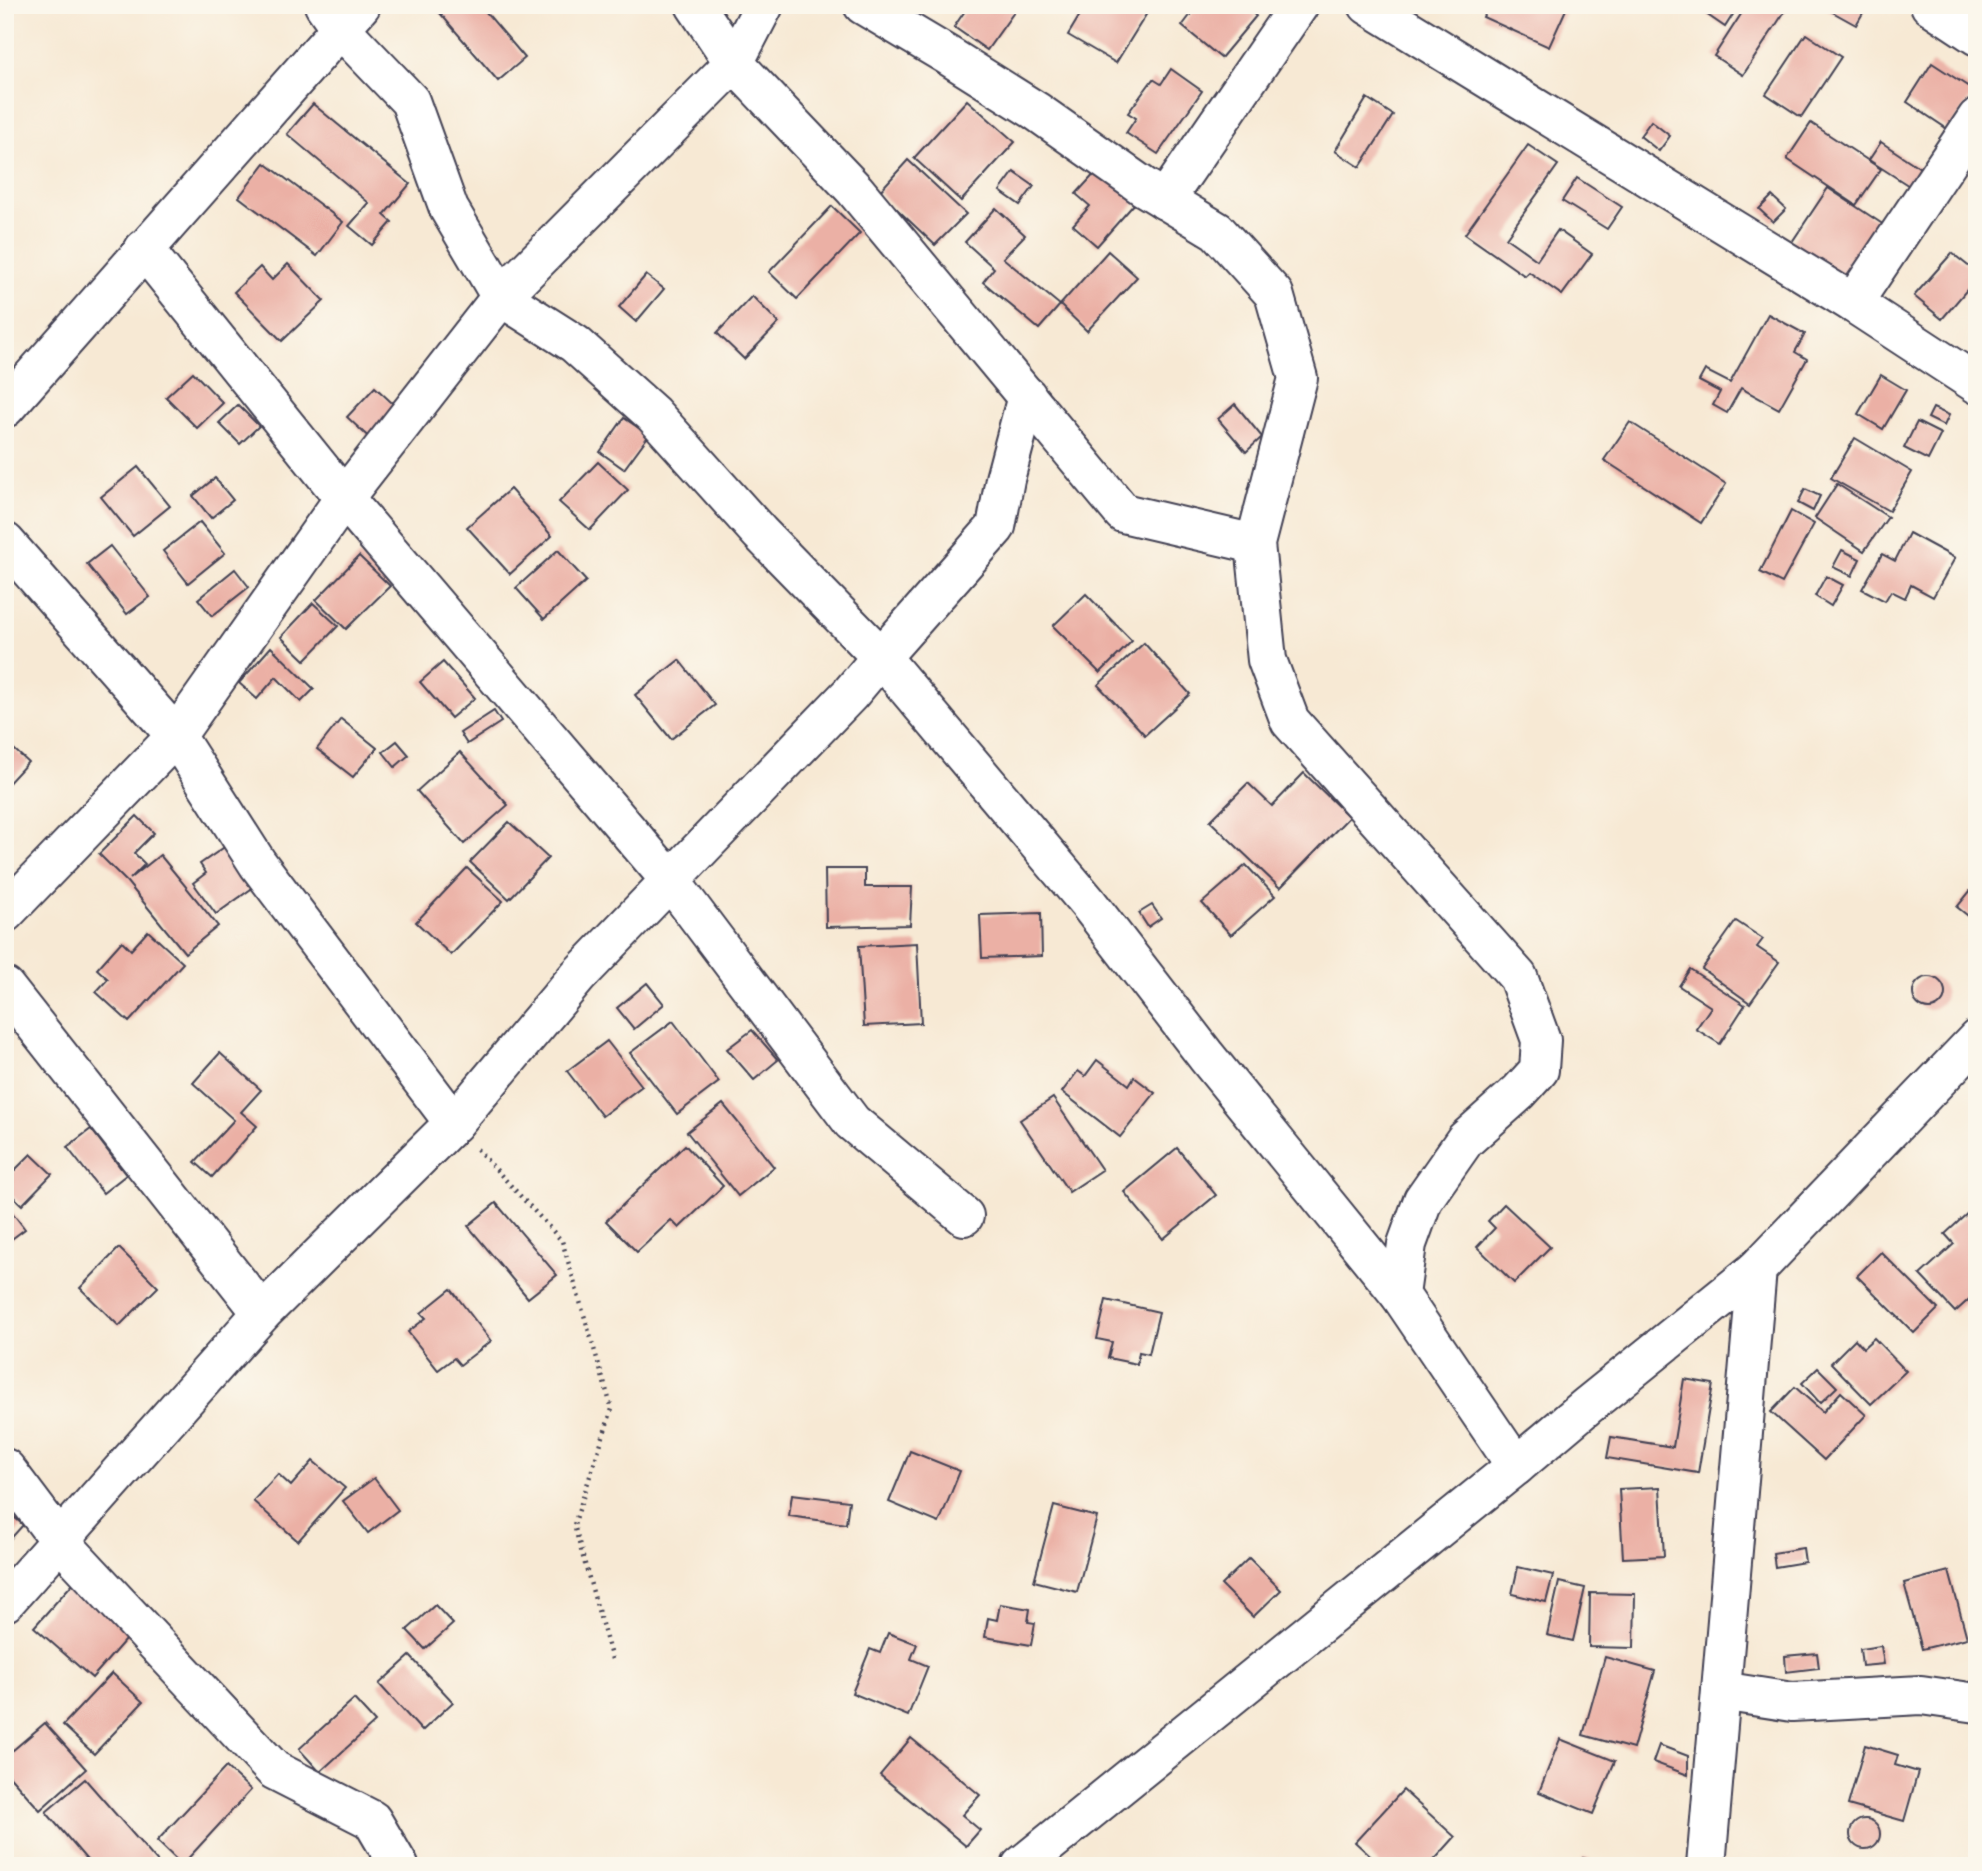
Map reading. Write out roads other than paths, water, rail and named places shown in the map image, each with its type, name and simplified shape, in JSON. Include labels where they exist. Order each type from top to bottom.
[{"type":"street","points":[[695,5],[734,63],[855,190],[1123,513],[1255,544]]},
{"type":"street","points":[[5,913],[176,736],[344,498],[501,298],[734,63],[764,5]]},
{"type":"street","points":[[863,5],[1036,111],[1166,200],[1217,231],[1274,294],[1298,378],[1255,544],[1267,660],[1290,721],[1518,978],[1541,1040],[1539,1070],[1519,1092],[1465,1140],[1423,1200],[1407,1244],[1400,1295]]},
{"type":"street","points":[[1166,200],[1299,5]]},
{"type":"street","points":[[1368,5],[1853,303],[1977,384]]},
{"type":"street","points":[[1930,5],[1977,36]]},
{"type":"street","points":[[5,408],[144,249],[342,13],[410,101],[449,209],[501,298],[575,344],[653,414],[760,533],[881,657],[1088,903],[1206,1056],[1400,1295],[1516,1466]]},
{"type":"street","points":[[1853,303],[1977,118]]},
{"type":"street","points":[[144,249],[344,498],[670,880],[852,1122],[964,1216]]},
{"type":"street","points":[[5,1602],[262,1313],[454,1123],[578,976],[850,694],[996,527],[1005,479],[1027,396]]},
{"type":"street","points":[[5,542],[176,736],[258,864],[454,1123]]},
{"type":"street","points":[[5,987],[262,1313]]},
{"type":"street","points":[[1021,1866],[1757,1269],[1977,1039]]},
{"type":"street","points":[[1706,1866],[1757,1269]]},
{"type":"street","points":[[5,1468],[60,1541],[274,1770],[372,1820],[399,1866]]},
{"type":"street","points":[[1721,1691],[1792,1702],[1921,1695],[1977,1703]]}]
